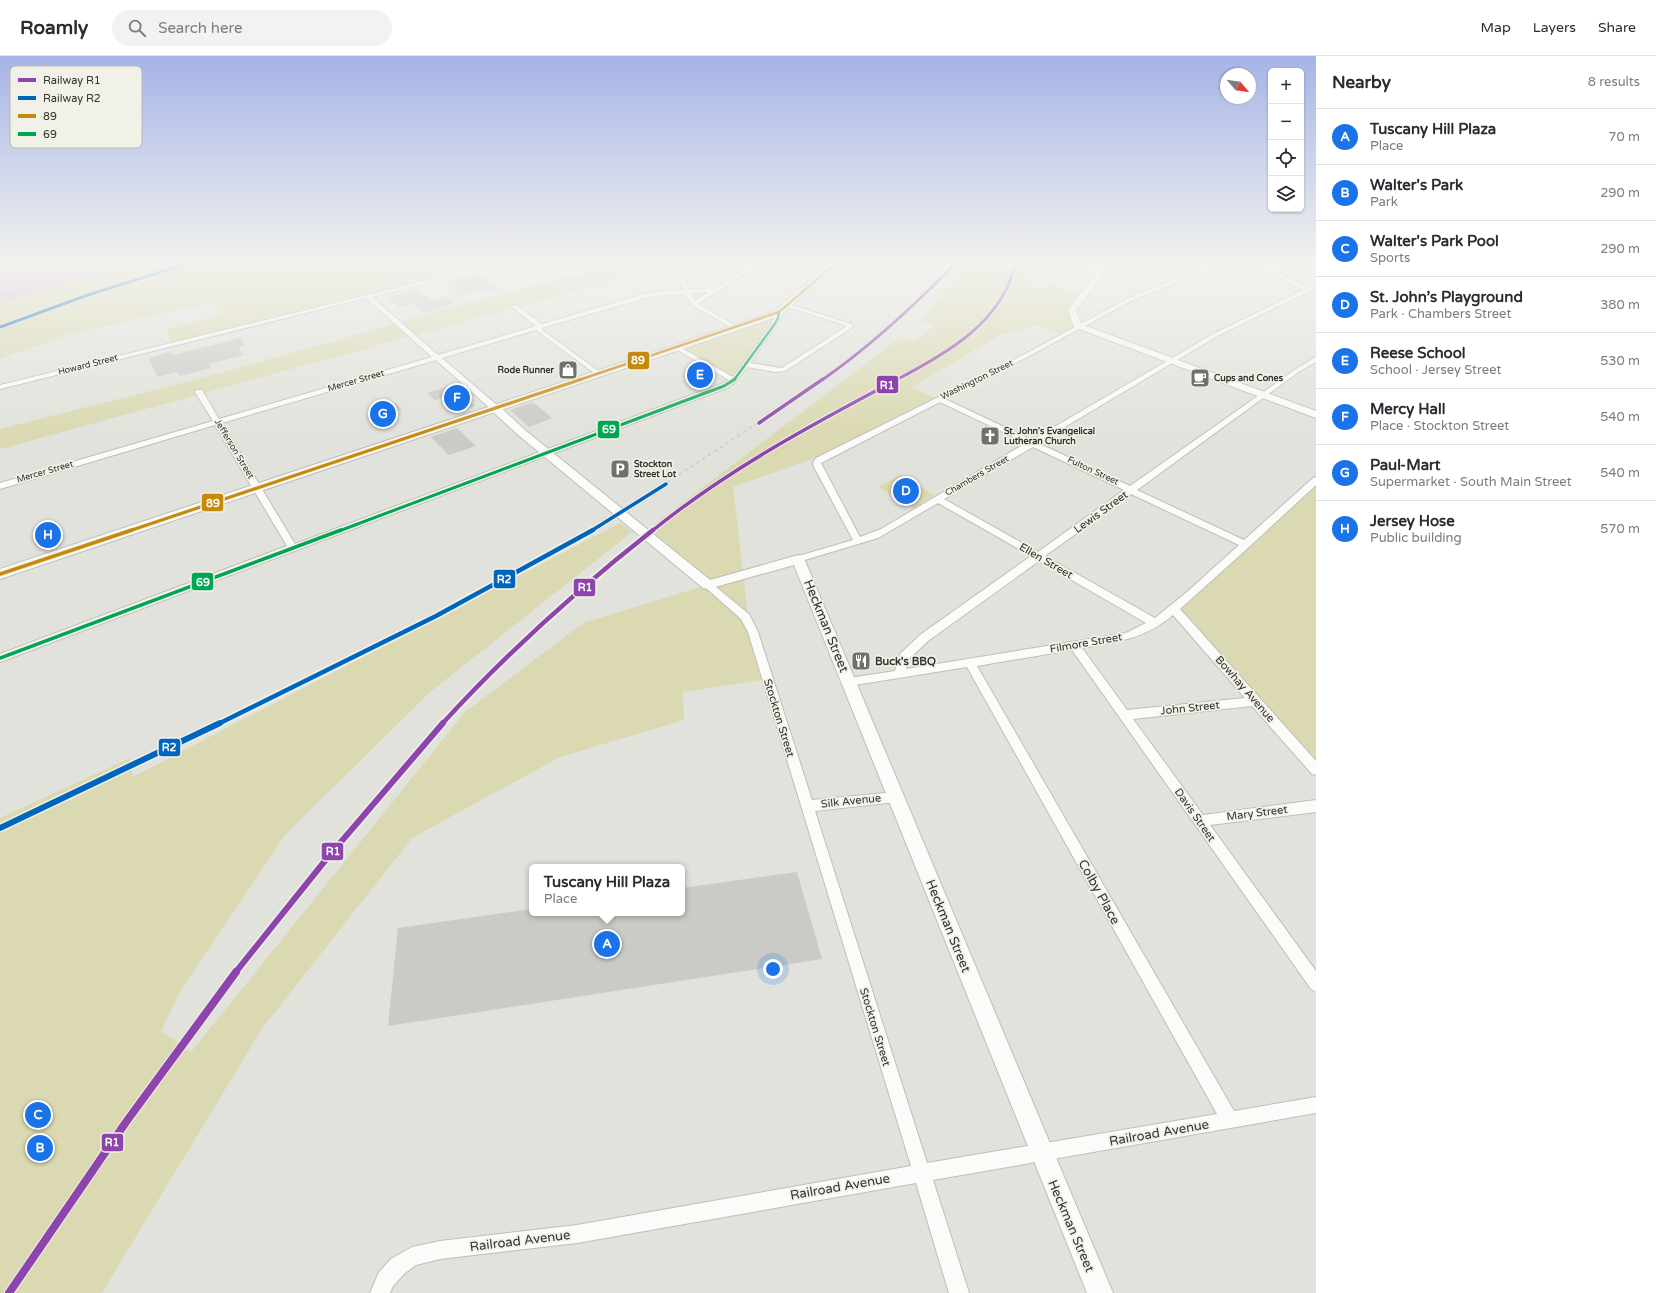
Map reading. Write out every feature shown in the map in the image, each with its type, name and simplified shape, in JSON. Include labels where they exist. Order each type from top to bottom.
[{"type":"main road","points":[[0,574],[258,489],[754,321]]},
{"type":"street","name":"Howard Street","points":[[0,387],[267,321]]},
{"type":"street","name":"Stockton Street","points":[[395,321],[521,432],[746,616],[959,1293]]},
{"type":"street","points":[[532,321],[539,327],[540,332],[598,374]]},
{"type":"street","name":"Mercer Street","points":[[0,486],[560,321]]},
{"type":"street","points":[[723,321],[736,328]]},
{"type":"street","points":[[0,658],[716,390],[734,380],[776,321]]},
{"type":"street","points":[[746,364],[775,370],[783,370],[850,327],[849,325],[831,321]]},
{"type":"street","points":[[1075,321],[1081,327],[1316,415]]},
{"type":"street","name":"Washington Street","points":[[858,541],[835,502],[817,463],[824,458],[1092,321]]},
{"type":"street","name":"Chambers Street","points":[[708,585],[884,532],[1217,334],[1244,321]]},
{"type":"street","points":[[676,348],[734,380]]},
{"type":"street","name":"Lewis Street","points":[[899,674],[904,657],[918,643],[1263,396],[1316,360]]},
{"type":"street","name":"Jefferson Street","points":[[199,392],[293,548]]},
{"type":"street","name":"Fulton Street","points":[[940,399],[1246,545]]},
{"type":"street","name":"Filmore Street","points":[[849,682],[1075,646],[1128,636],[1155,623],[1246,545],[1316,480]]},
{"type":"street","name":"Ellen Street","points":[[938,499],[1155,623]]},
{"type":"street","name":"Heckman Street","points":[[798,559],[1041,1153],[1100,1293]]},
{"type":"street","name":"Bowhay Avenue","points":[[1173,608],[1316,770]]},
{"type":"street","name":"Davis Street","points":[[1075,646],[1316,984]]},
{"type":"street","name":"Colby Place","points":[[970,663],[1230,1121]]},
{"type":"street","name":"John Street","points":[[1124,715],[1255,701]]},
{"type":"street","name":"Silk Avenue","points":[[806,806],[896,797]]},
{"type":"street","name":"Mary Street","points":[[1199,821],[1316,806]]},
{"type":"street","name":"Railroad Avenue","points":[[380,1293],[386,1278],[398,1266],[412,1256],[440,1250],[577,1234],[1316,1105]]},
{"type":"green space","points":[[0,321],[130,321],[70,334],[0,359]]},
{"type":"green space","points":[[199,321],[267,321],[170,345],[167,329]]},
{"type":"green space","points":[[405,321],[467,321],[0,449],[0,429],[213,375]]},
{"type":"green space","points":[[753,321],[773,321],[734,380],[676,347]]},
{"type":"green space","points":[[921,321],[1079,321],[1082,328],[1067,336],[1035,325],[1000,335],[912,387],[937,399],[823,455],[733,487],[748,616],[762,680],[683,692],[684,720],[560,757],[412,838],[261,1030],[102,1293],[0,1293],[0,818],[130,758],[133,777],[620,523],[632,532],[429,693],[285,835],[181,990],[161,1031],[191,1052],[466,711],[583,623],[707,585],[643,533],[901,337],[915,341],[935,325]]},
{"type":"green space","points":[[900,475],[934,495],[914,508],[878,487]]},
{"type":"green space","points":[[1316,482],[1316,768],[1174,612]]},
{"type":"building","points":[[240,338],[246,346],[238,348],[244,355],[209,364],[211,368],[180,376],[177,372],[158,377],[148,358],[171,352],[173,355]]},
{"type":"building","points":[[451,385],[475,406],[459,412],[444,397],[435,400],[427,393]]},
{"type":"building","points":[[533,402],[552,418],[529,427],[510,410]]},
{"type":"building","points":[[396,403],[402,410],[380,417],[372,410]]},
{"type":"building","points":[[457,428],[476,446],[449,455],[431,437]]},
{"type":"building","points":[[797,872],[822,959],[388,1026],[398,928],[529,909],[529,916],[685,916],[685,888]]},
{"type":"railway","points":[[823,380],[880,337],[897,321]]},
{"type":"railway","points":[[896,380],[952,348],[983,321]]},
{"type":"railway","points":[[590,531],[615,517],[824,379]]},
{"type":"railway","points":[[652,531],[710,488],[740,468],[834,413],[898,379]]},
{"type":"railway","points":[[220,724],[297,688],[439,615],[592,530]]},
{"type":"railway","points":[[442,724],[491,672],[543,623],[597,575],[653,530]]},
{"type":"railway","points":[[0,828],[222,723]]},
{"type":"railway","points":[[235,973],[328,857],[443,723]]},
{"type":"railway","points":[[9,1293],[126,1122],[236,972]]},
{"type":"rail line","name":"R2","points":[[0,327],[17,321]]},
{"type":"rail line","name":"R1","points":[[759,423],[820,382],[865,349],[897,321]]},
{"type":"rail line","name":"R1","points":[[9,1293],[126,1122],[239,968],[298,893],[403,768],[463,701],[499,665],[594,579],[674,513],[720,481],[780,444],[841,409],[934,360],[957,344],[983,321]]},
{"type":"rail line","name":"R2","points":[[0,828],[313,679],[436,616],[562,548],[666,484]]},
{"type":"transit line","name":"89","points":[[0,574],[757,321]]},
{"type":"transit line","name":"69","points":[[0,658],[724,386],[734,380],[776,321]]},
{"type":"place","name":"Rode Runner","points":[[568,370]]},
{"type":"place","name":"Reese School","points":[[700,375]]},
{"type":"place","name":"Cups and Cones","points":[[1200,378]]},
{"type":"place","name":"Mercy Hall","points":[[457,398]]},
{"type":"place","name":"Paul-Mart","points":[[383,414]]},
{"type":"place","name":"St. John's Evangelical Lutheran Church","points":[[990,436]]},
{"type":"place","name":"Stockton Street Lot","points":[[620,469]]},
{"type":"place","name":"St. John’s Playground","points":[[906,491]]},
{"type":"place","name":"Jersey Hose","points":[[48,535]]},
{"type":"place","name":"Buck's BBQ","points":[[861,661]]},
{"type":"place","name":"Tuscany Hill Plaza","points":[[607,944]]},
{"type":"place","name":"Walter's Park Pool","points":[[38,1115]]},
{"type":"place","name":"Walter's Park","points":[[40,1148]]}]
